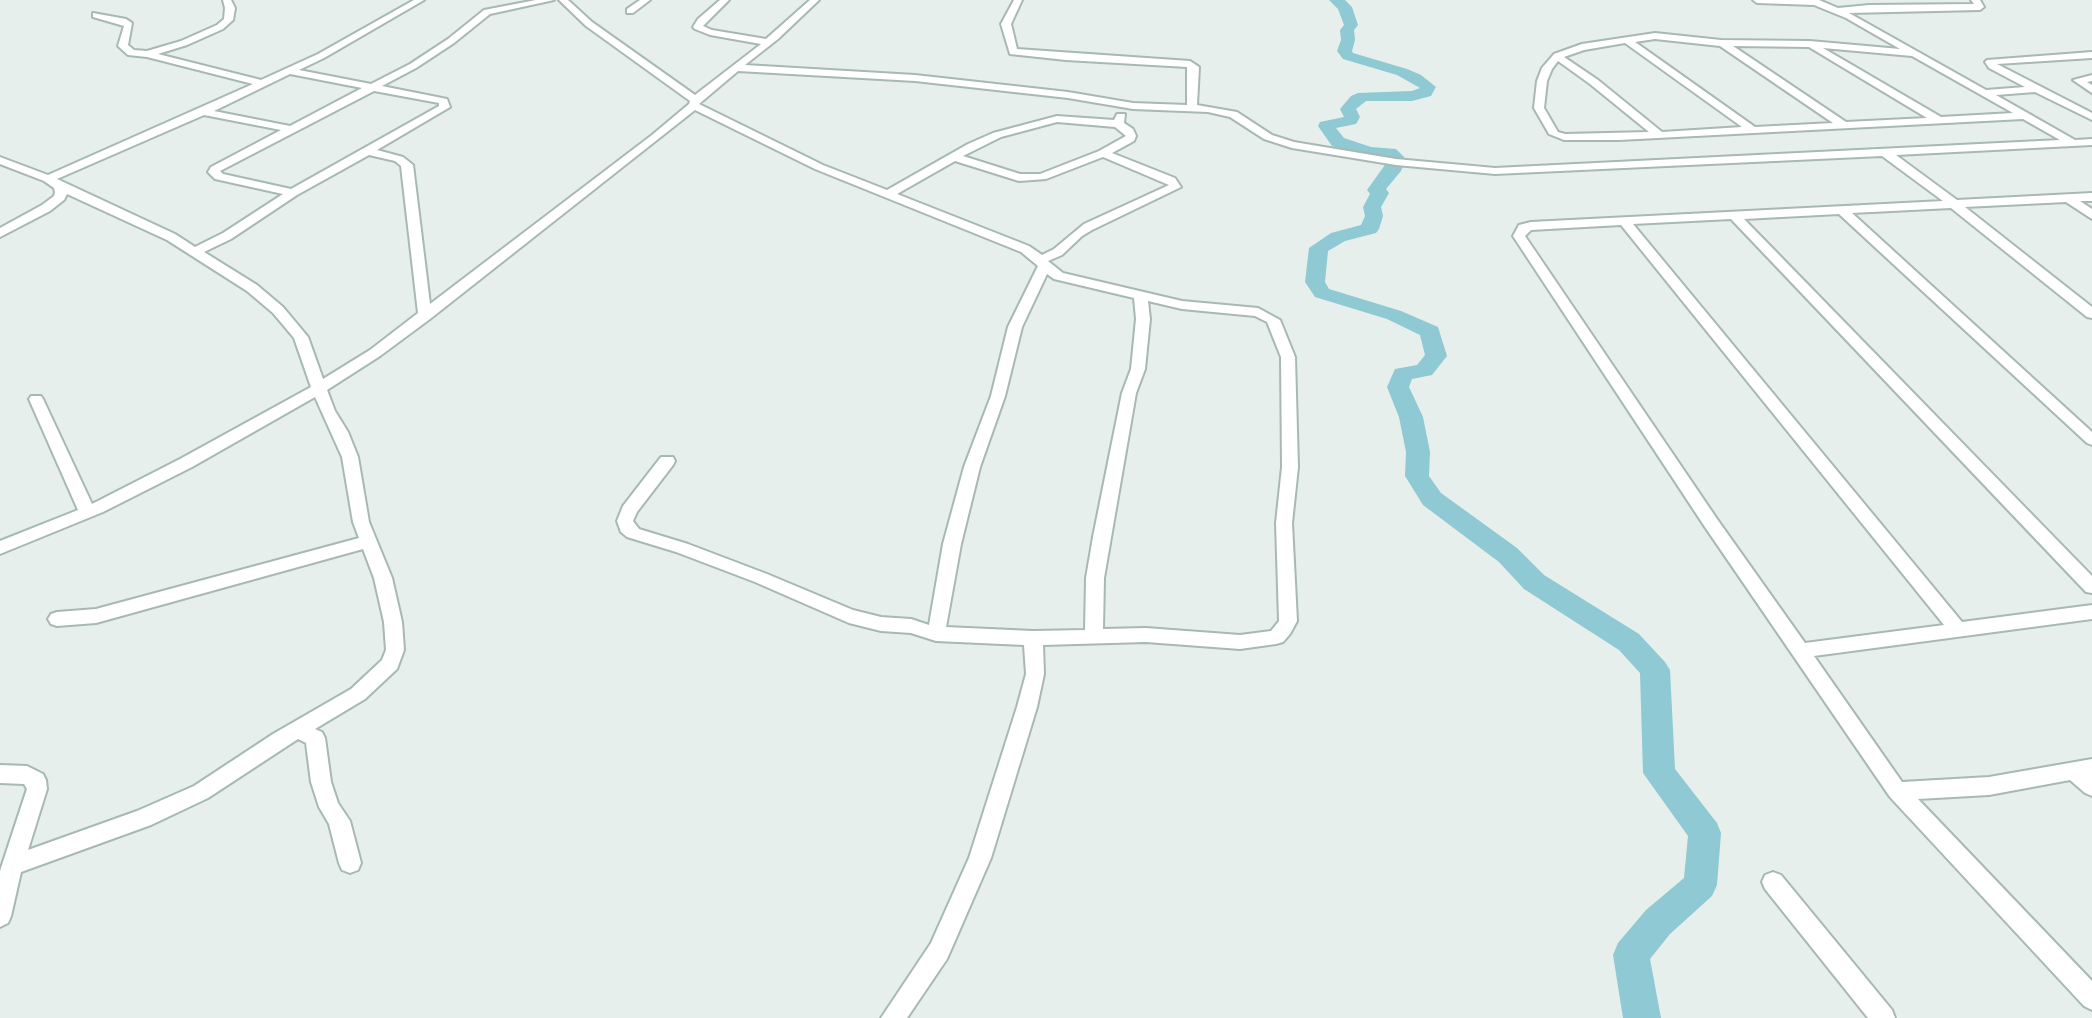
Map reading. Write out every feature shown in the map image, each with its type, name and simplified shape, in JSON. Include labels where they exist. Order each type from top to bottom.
[{"type":"street","points":[[147,54],[184,43],[220,27],[228,21],[230,8],[227,0]]},
{"type":"street","points":[[54,182],[321,56],[420,0]]},
{"type":"street","points":[[293,193],[249,185],[219,177],[214,172],[220,165],[413,66],[451,41],[487,12],[550,0]]},
{"type":"street","points":[[563,0],[589,24],[695,103],[772,145],[886,195],[1025,249],[1059,276],[1202,308],[1258,312],[1273,320],[1288,357],[1290,467],[1284,523],[1288,621],[1276,637],[1240,642],[1146,635],[1034,638],[936,634],[911,626],[881,624],[849,616],[761,578],[633,533],[627,528],[625,521],[629,510],[667,461]]},
{"type":"street","points":[[630,11],[646,0]]},
{"type":"street","points":[[725,0],[701,21],[698,27],[710,32],[767,42]]},
{"type":"street","points":[[0,548],[87,512],[211,450],[318,389],[375,353],[695,103],[815,0]]},
{"type":"street","points":[[1018,0],[1006,24],[1013,52],[1190,64],[1194,67],[1192,108]]},
{"type":"street","points":[[1757,0],[1813,1],[1838,11],[2072,143]]},
{"type":"street","points":[[1838,11],[1877,7],[1980,8],[1975,0]]},
{"type":"street","points":[[96,15],[123,21],[129,25],[123,46],[131,52],[147,54],[262,84]]},
{"type":"street","points":[[1915,53],[1810,44],[1721,43],[1666,36],[1582,47],[1557,56],[1547,68],[1542,81],[1539,108],[1556,136],[1619,137],[2026,116]]},
{"type":"street","points":[[1628,41],[1754,130]]},
{"type":"street","points":[[1721,43],[1843,125]]},
{"type":"street","points":[[1810,44],[1939,120]]},
{"type":"street","points":[[2092,55],[1989,62],[1992,66],[2092,117]]},
{"type":"street","points":[[1557,56],[1594,82],[1658,134]]},
{"type":"street","points":[[738,68],[915,78],[1068,95],[1133,106],[1192,108],[1233,114],[1268,137],[1292,145],[1396,162],[1495,171],[2092,142]]},
{"type":"street","points":[[195,252],[227,236],[293,193],[441,111],[445,104],[443,100],[289,71]]},
{"type":"street","points":[[2092,78],[2078,80],[2092,90]]},
{"type":"street","points":[[1984,93],[2036,89]]},
{"type":"street","points":[[1118,124],[1119,117],[1133,106]]},
{"type":"street","points":[[203,112],[291,129]]},
{"type":"street","points":[[886,195],[985,139],[1049,121],[1065,119],[1118,124],[1129,131],[1131,136],[1130,139],[1102,153],[1042,177],[1019,178],[955,157]]},
{"type":"street","points":[[368,152],[399,159],[407,165],[425,316]]},
{"type":"street","points":[[936,634],[945,576],[972,467],[998,396],[1016,327],[1042,263],[1059,252],[1078,233],[1088,227],[1176,185],[1171,180],[1102,153]]},
{"type":"street","points":[[1886,153],[2092,314]]},
{"type":"street","points":[[0,160],[54,182],[171,237],[252,288],[278,310],[301,337],[318,389],[350,457],[361,522],[383,578],[393,622],[395,650],[390,664],[358,694],[220,781],[182,802],[144,818],[12,866]]},
{"type":"street","points":[[0,233],[60,197],[54,182]]},
{"type":"street","points":[[2092,197],[1532,226],[1523,228],[1519,236],[1711,523],[1897,791],[2092,998]]},
{"type":"street","points":[[2068,198],[2092,215]]},
{"type":"street","points":[[1842,210],[2092,440]]},
{"type":"street","points":[[1734,215],[2092,587]]},
{"type":"street","points":[[1624,221],[1958,630]]},
{"type":"street","points":[[1094,635],[1095,579],[1099,547],[1129,393],[1138,369],[1143,320],[1141,296]]},
{"type":"street","points":[[36,399],[87,512]]},
{"type":"street","points":[[57,619],[96,616],[367,542]]},
{"type":"street","points":[[1801,651],[2092,612]]},
{"type":"street","points":[[893,1018],[939,951],[980,858],[1028,707],[1035,674],[1034,638]]},
{"type":"street","points":[[298,730],[315,738],[321,782],[329,807],[339,821],[350,863]]},
{"type":"street","points":[[1897,791],[1989,786],[2083,769],[2092,787]]},
{"type":"street","points":[[0,774],[27,775],[36,780],[37,789],[3,896],[0,916]]},
{"type":"street","points":[[1773,882],[1883,1018]]},
{"type":"waterway","points":[[1336,0],[1345,7],[1351,25],[1347,30],[1348,40],[1344,51],[1348,56],[1402,72],[1428,87],[1425,93],[1412,96],[1376,98],[1364,96],[1357,99],[1348,109],[1352,117],[1350,120],[1326,126],[1338,142],[1369,152],[1390,153],[1395,157],[1396,162],[1395,167],[1383,178],[1376,190],[1380,193],[1372,207],[1374,216],[1369,229],[1338,237],[1319,248],[1315,282],[1322,293],[1394,315],[1430,332],[1436,356],[1424,370],[1403,374],[1398,387],[1411,417],[1418,452],[1417,476],[1432,499],[1508,555],[1534,582],[1629,642],[1655,670],[1659,773],[1705,833],[1700,885],[1658,922],[1631,955],[1642,1018]]}]
